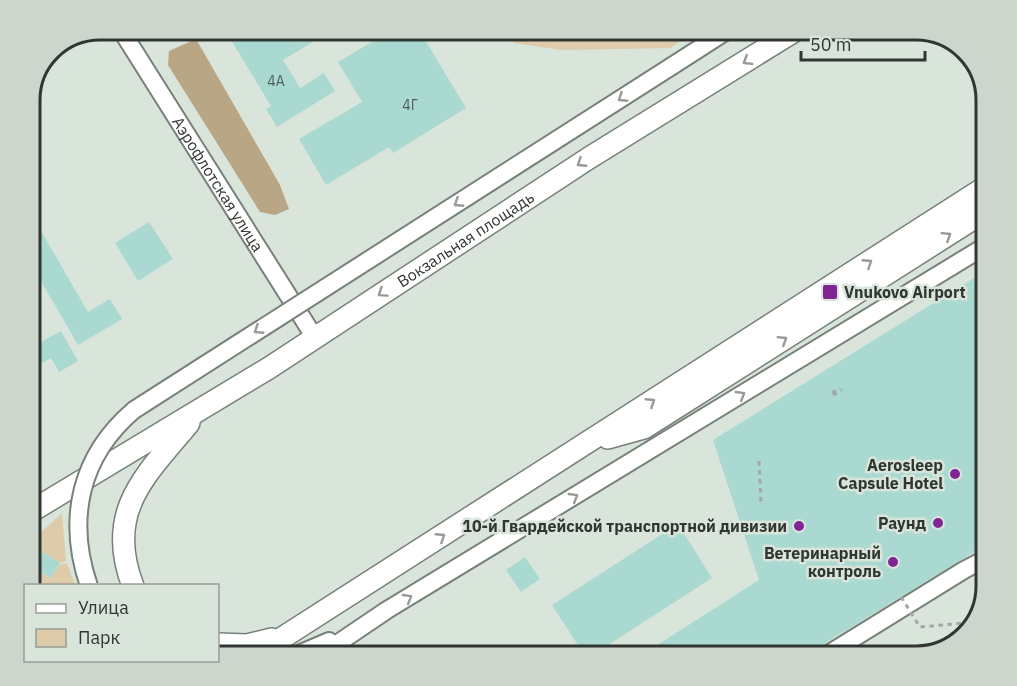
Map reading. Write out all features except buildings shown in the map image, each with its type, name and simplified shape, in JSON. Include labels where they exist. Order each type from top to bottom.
[{"type":"main road","name":"Вокзальная площадь","points":[[41,505],[315,338],[579,164],[778,41]]},
{"type":"main road","points":[[270,646],[976,193]]},
{"type":"main road","points":[[584,445],[644,428],[976,217]]},
{"type":"main road","points":[[133,584],[128,573],[124,546],[125,525],[131,502],[142,480],[199,411]]},
{"type":"main road","points":[[219,644],[264,642],[318,616]]},
{"type":"street","name":"Аэрофлотская улица","points":[[128,41],[315,338]]},
{"type":"street","points":[[89,584],[80,557],[78,541],[78,510],[83,485],[99,450],[124,419],[711,41]]},
{"type":"street","points":[[333,646],[976,252]]},
{"type":"street","points":[[841,646],[976,564]]},
{"type":"street","points":[[318,646],[358,629]]},
{"type":"path","points":[[833,394],[841,389]]},
{"type":"path","points":[[759,461],[761,504]]},
{"type":"path","points":[[901,597],[920,627],[962,623]]},
{"type":"green space","points":[[514,41],[681,41],[670,48],[562,50],[514,43]]},
{"type":"green space","points":[[62,513],[66,561],[60,563],[43,552],[41,555],[41,532]]},
{"type":"green space","points":[[67,563],[75,584],[41,584],[41,572],[50,578],[59,565]]},
{"type":"shaded area","points":[[192,41],[197,41],[280,185],[289,209],[275,215],[260,212],[168,65],[169,51]]},
{"type":"place","name":"Vnukovo Airport","points":[[830,292]]},
{"type":"place","name":"Aerosleep Capsule Hotel","points":[[955,474]]},
{"type":"place","name":"Раунд","points":[[938,523]]},
{"type":"place","name":"10-й Гвардейской транспортной дивизии","points":[[799,526]]},
{"type":"place","name":"Ветеринарный контроль","points":[[893,562]]}]
